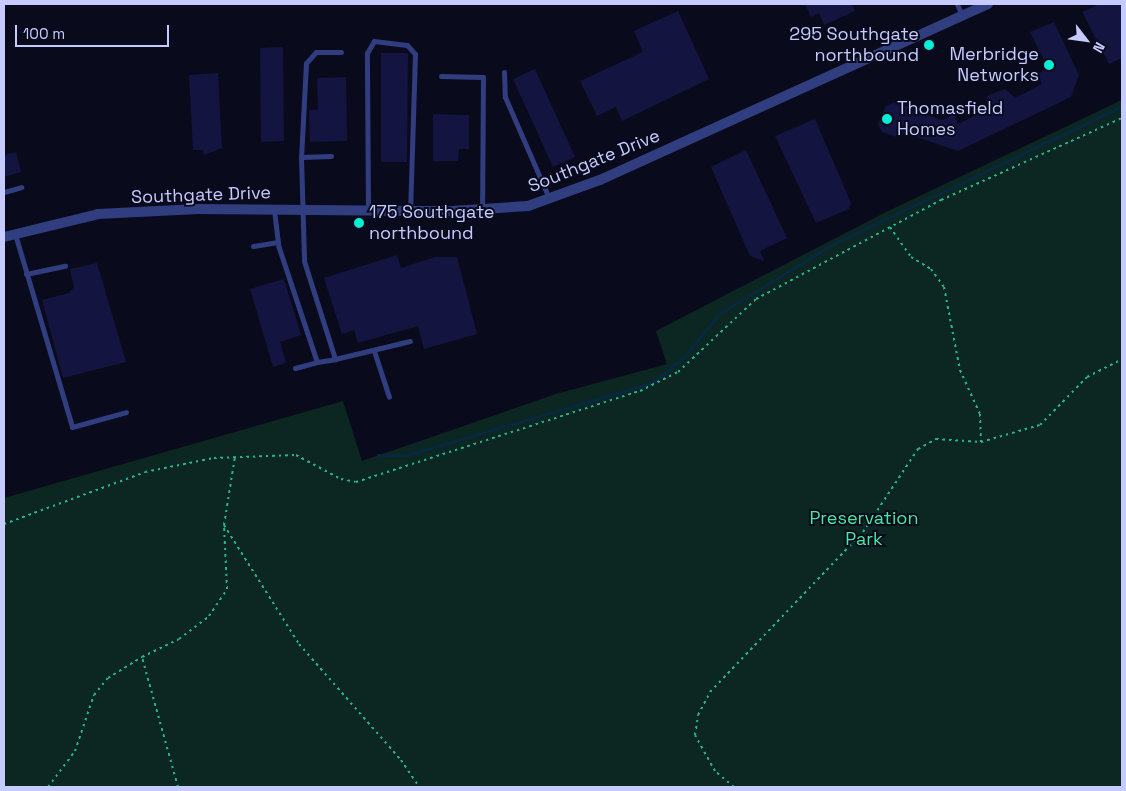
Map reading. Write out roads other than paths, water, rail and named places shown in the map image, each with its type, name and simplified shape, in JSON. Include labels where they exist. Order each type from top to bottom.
[{"type":"street","name":"Southgate Drive","points":[[4,236],[98,214],[274,209],[410,211],[528,206],[600,180],[988,4]]},
{"type":"lane","points":[[956,4],[962,15]]},
{"type":"lane","points":[[368,210],[367,53],[374,41],[407,44],[415,54],[410,211]]},
{"type":"lane","points":[[335,359],[304,261],[301,157],[306,63],[316,52],[341,52]]},
{"type":"lane","points":[[504,72],[505,97],[549,198]]},
{"type":"lane","points":[[441,76],[483,77],[482,209]]},
{"type":"lane","points":[[301,157],[331,156]]},
{"type":"lane","points":[[4,192],[21,187]]},
{"type":"lane","points":[[274,209],[278,242],[317,362]]},
{"type":"lane","points":[[14,234],[72,427],[126,412]]},
{"type":"lane","points":[[252,246],[278,242]]},
{"type":"lane","points":[[26,274],[65,266]]},
{"type":"lane","points":[[295,368],[374,351],[410,341]]},
{"type":"lane","points":[[374,351],[389,397]]},
{"type":"waterway","points":[[378,455],[407,455],[652,383],[685,356],[719,314],[831,245],[1122,106]]},
{"type":"place","name":"295 Southgate northbound","points":[[929,45]]},
{"type":"place","name":"Merbridge Networks","points":[[1049,65]]},
{"type":"place","name":"Thomasfield Homes","points":[[887,119]]},
{"type":"place","name":"175 Southgate northbound","points":[[359,223]]},
{"type":"park label","name":"Preservation Park","points":[[864,529]]}]
